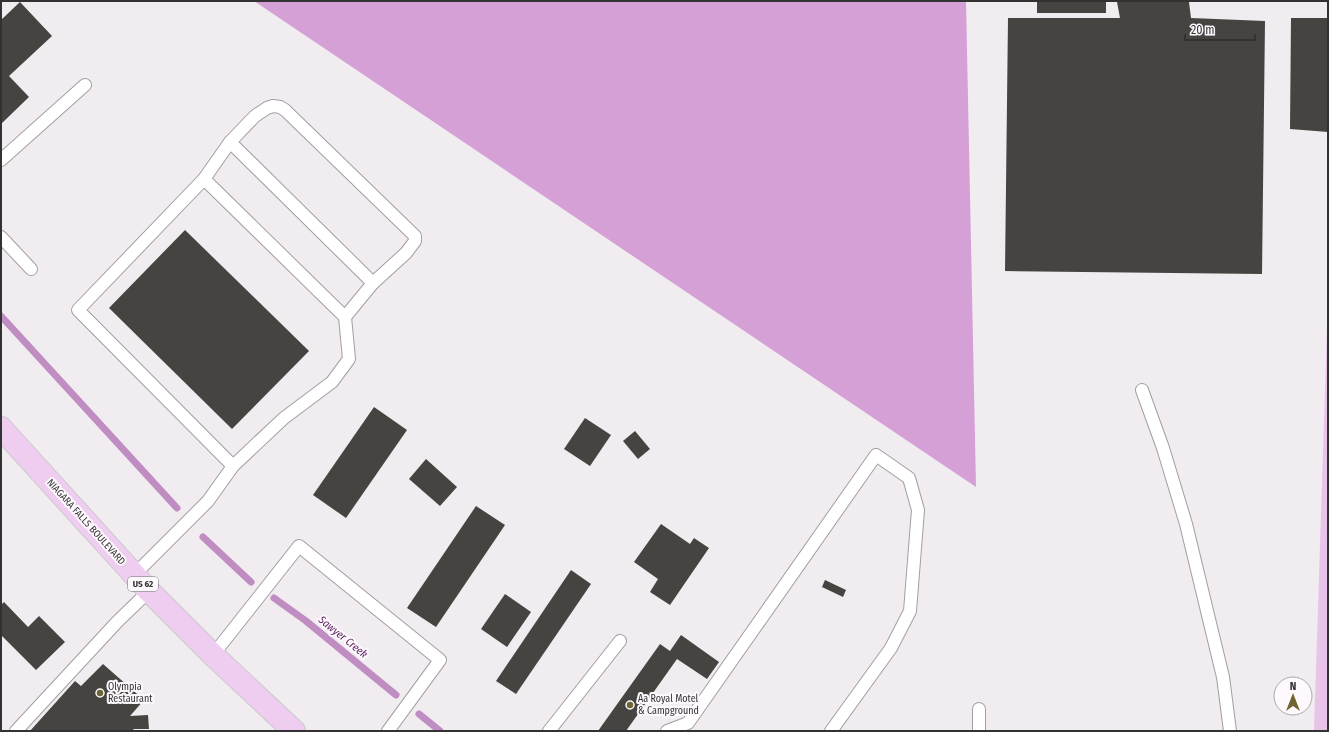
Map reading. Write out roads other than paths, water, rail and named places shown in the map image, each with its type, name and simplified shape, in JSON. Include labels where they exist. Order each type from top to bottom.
[{"type":"main road","name":"NIAGARA FALLS BOULEVARD","points":[[1,428],[149,591],[213,655],[294,731]]},
{"type":"lane","points":[[1,160],[85,86]]},
{"type":"lane","points":[[233,466],[78,310],[204,179],[230,142],[255,116],[267,108],[273,106],[280,107],[285,110],[414,233],[416,241],[406,253],[373,283],[345,317]]},
{"type":"lane","points":[[230,142],[373,283]]},
{"type":"lane","points":[[134,575],[208,501],[233,466],[284,418],[332,382],[349,359],[345,317],[204,179]]},
{"type":"lane","points":[[1,237],[31,269]]},
{"type":"lane","points":[[1142,390],[1163,448],[1186,524],[1223,677],[1230,731]]},
{"type":"lane","points":[[667,731],[688,723],[876,455],[910,478],[918,510],[910,611],[891,648],[831,731]]},
{"type":"lane","points":[[213,655],[299,546],[440,660],[388,731]]},
{"type":"lane","points":[[16,731],[149,591]]},
{"type":"lane","points":[[549,731],[620,641]]},
{"type":"lane","points":[[979,709],[979,731]]},
{"type":"waterway","points":[[1,316],[177,508]]},
{"type":"waterway","name":"Sawyer Creek","points":[[203,537],[251,582]]},
{"type":"waterway","name":"Sawyer Creek","points":[[274,598],[306,621],[396,695]]},
{"type":"waterway","name":"Sawyer Creek","points":[[419,714],[440,731]]},
{"type":"place","name":"Olympia Restaurant","points":[[100,693]]},
{"type":"place","name":"Aa Royal Motel & Campground","points":[[630,705]]}]
